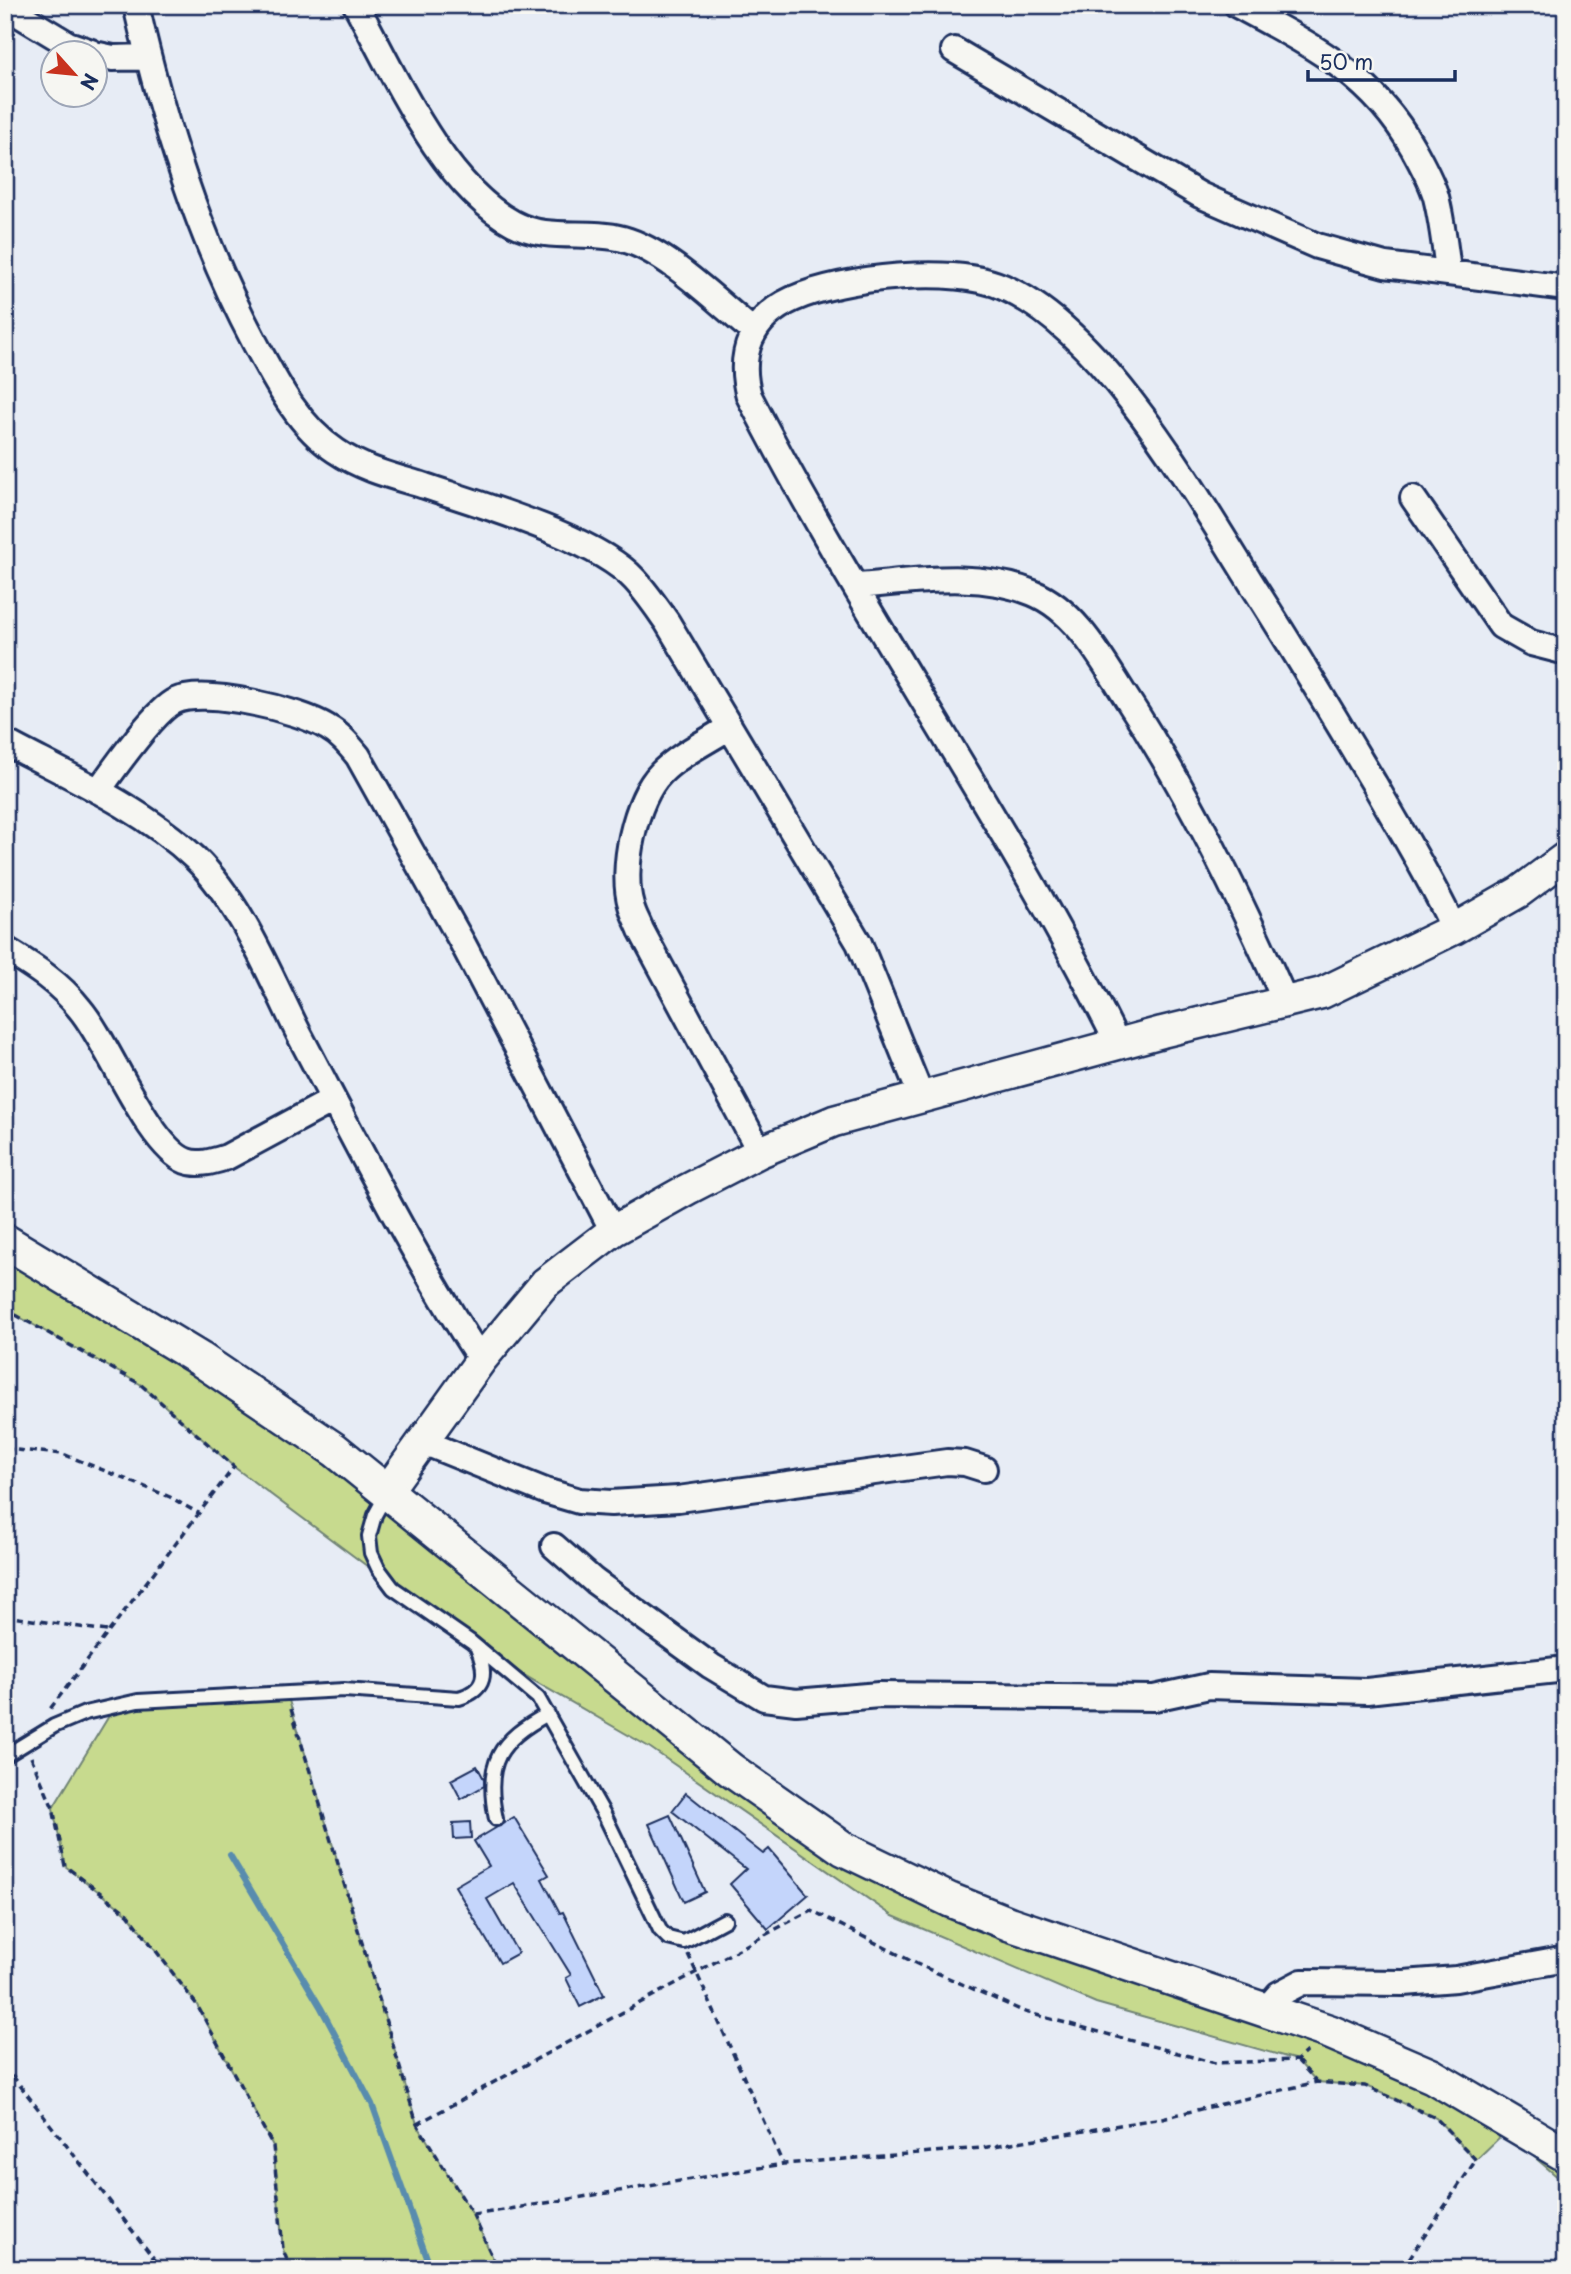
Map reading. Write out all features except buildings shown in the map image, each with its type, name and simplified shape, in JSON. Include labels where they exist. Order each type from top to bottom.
[{"type":"main road","points":[[5,1241],[200,1359],[335,1450],[731,1770],[844,1849],[950,1900],[1010,1924],[1267,2008],[1330,2032],[1432,2076],[1566,2155]]},
{"type":"street","points":[[136,5],[177,162],[211,254],[277,385],[297,413],[337,452],[562,536],[614,562],[635,579],[667,622],[859,943],[921,1096]]},
{"type":"street","points":[[356,5],[414,114],[470,189],[497,214],[528,231],[615,237],[641,246],[753,331]]},
{"type":"street","points":[[1237,5],[1325,54],[1364,84],[1386,106],[1404,132],[1435,193],[1448,271]]},
{"type":"street","points":[[5,6],[58,38]]},
{"type":"street","points":[[954,50],[1199,195],[1249,219],[1339,255],[1385,265],[1566,288]]},
{"type":"street","points":[[108,57],[148,57]]},
{"type":"street","points":[[1118,1044],[1075,956],[855,586],[784,464],[749,396],[744,379],[745,356],[753,331],[767,315],[786,302],[827,287],[949,275],[980,279],[1005,288],[1057,323],[1097,361],[1161,442],[1321,693],[1418,858],[1454,929]]},
{"type":"street","points":[[1413,498],[1501,626],[1531,643],[1566,652]]},
{"type":"street","points":[[855,586],[943,579],[1013,586],[1051,603],[1072,621],[1110,672],[1181,786],[1252,927],[1286,1003]]},
{"type":"street","points":[[99,791],[164,709],[186,697],[222,699],[287,711],[326,726],[341,736],[358,756],[463,944],[613,1231]]},
{"type":"street","points":[[728,728],[663,771],[653,782],[635,823],[628,887],[630,905],[641,930],[760,1152]]},
{"type":"street","points":[[5,742],[99,791],[169,838],[195,859],[212,879],[254,946],[405,1238],[481,1360]]},
{"type":"street","points":[[387,1491],[481,1360],[545,1283],[576,1256],[613,1231],[760,1152],[834,1121],[1118,1044],[1286,1003],[1349,982],[1454,929],[1519,892],[1566,857]]},
{"type":"street","points":[[5,949],[63,990],[81,1009],[154,1130],[169,1151],[187,1162],[208,1162],[228,1157],[333,1100]]},
{"type":"street","points":[[421,1441],[545,1491],[579,1501],[611,1503],[678,1499],[947,1462],[965,1462],[984,1469]]},
{"type":"street","points":[[554,1546],[594,1581],[700,1658],[764,1698],[796,1702],[879,1695],[1154,1698],[1209,1686],[1367,1690],[1566,1669]]},
{"type":"street","points":[[1267,2008],[1279,1994],[1302,1982],[1404,1983],[1456,1979],[1566,1959]]},
{"type":"lane","points":[[387,1491],[374,1515],[369,1536],[371,1553],[378,1568],[393,1588],[526,1685],[548,1714],[605,1816],[660,1930],[668,1938],[684,1942],[725,1920]]},
{"type":"lane","points":[[5,1756],[54,1726],[85,1713],[138,1701],[344,1690],[459,1698],[472,1694],[484,1678],[485,1670],[477,1648]]},
{"type":"lane","points":[[496,1819],[490,1790],[494,1764],[508,1740],[548,1714]]},
{"type":"path","points":[[5,1309],[140,1384],[234,1467],[50,1710]]},
{"type":"path","points":[[5,1449],[63,1454],[170,1497],[198,1513]]},
{"type":"path","points":[[5,1616],[107,1632]]},
{"type":"path","points":[[287,1693],[417,2124],[473,2215],[498,2269]]},
{"type":"path","points":[[25,1743],[53,1808],[65,1866],[128,1914],[190,1995],[273,2146],[283,2249],[290,2269]]},
{"type":"path","points":[[417,2124],[811,1910],[917,1964],[1025,2012],[1215,2063],[1297,2060],[1330,2032]]},
{"type":"path","points":[[684,1942],[694,1972],[783,2164]]},
{"type":"path","points":[[1297,2060],[1317,2082]]},
{"type":"path","points":[[5,2066],[162,2269]]},
{"type":"path","points":[[473,2215],[783,2164],[982,2148],[1161,2118],[1317,2082],[1365,2087],[1436,2118],[1476,2160],[1402,2269]]},
{"type":"green space","points":[[5,1241],[200,1359],[844,1849],[1267,2008],[1566,2155],[1566,2184],[1505,2132],[1476,2160],[1436,2118],[1366,2086],[1317,2082],[1297,2060],[1096,2003],[893,1916],[649,1747],[477,1648],[234,1467],[140,1384],[5,1309]]},
{"type":"green space","points":[[287,1694],[417,2124],[473,2215],[498,2269],[290,2269],[283,2249],[273,2146],[197,2005],[128,1914],[65,1866],[53,1808],[115,1706]]},
{"type":"waterway","points":[[230,1855],[321,2008],[372,2104],[431,2269]]}]
